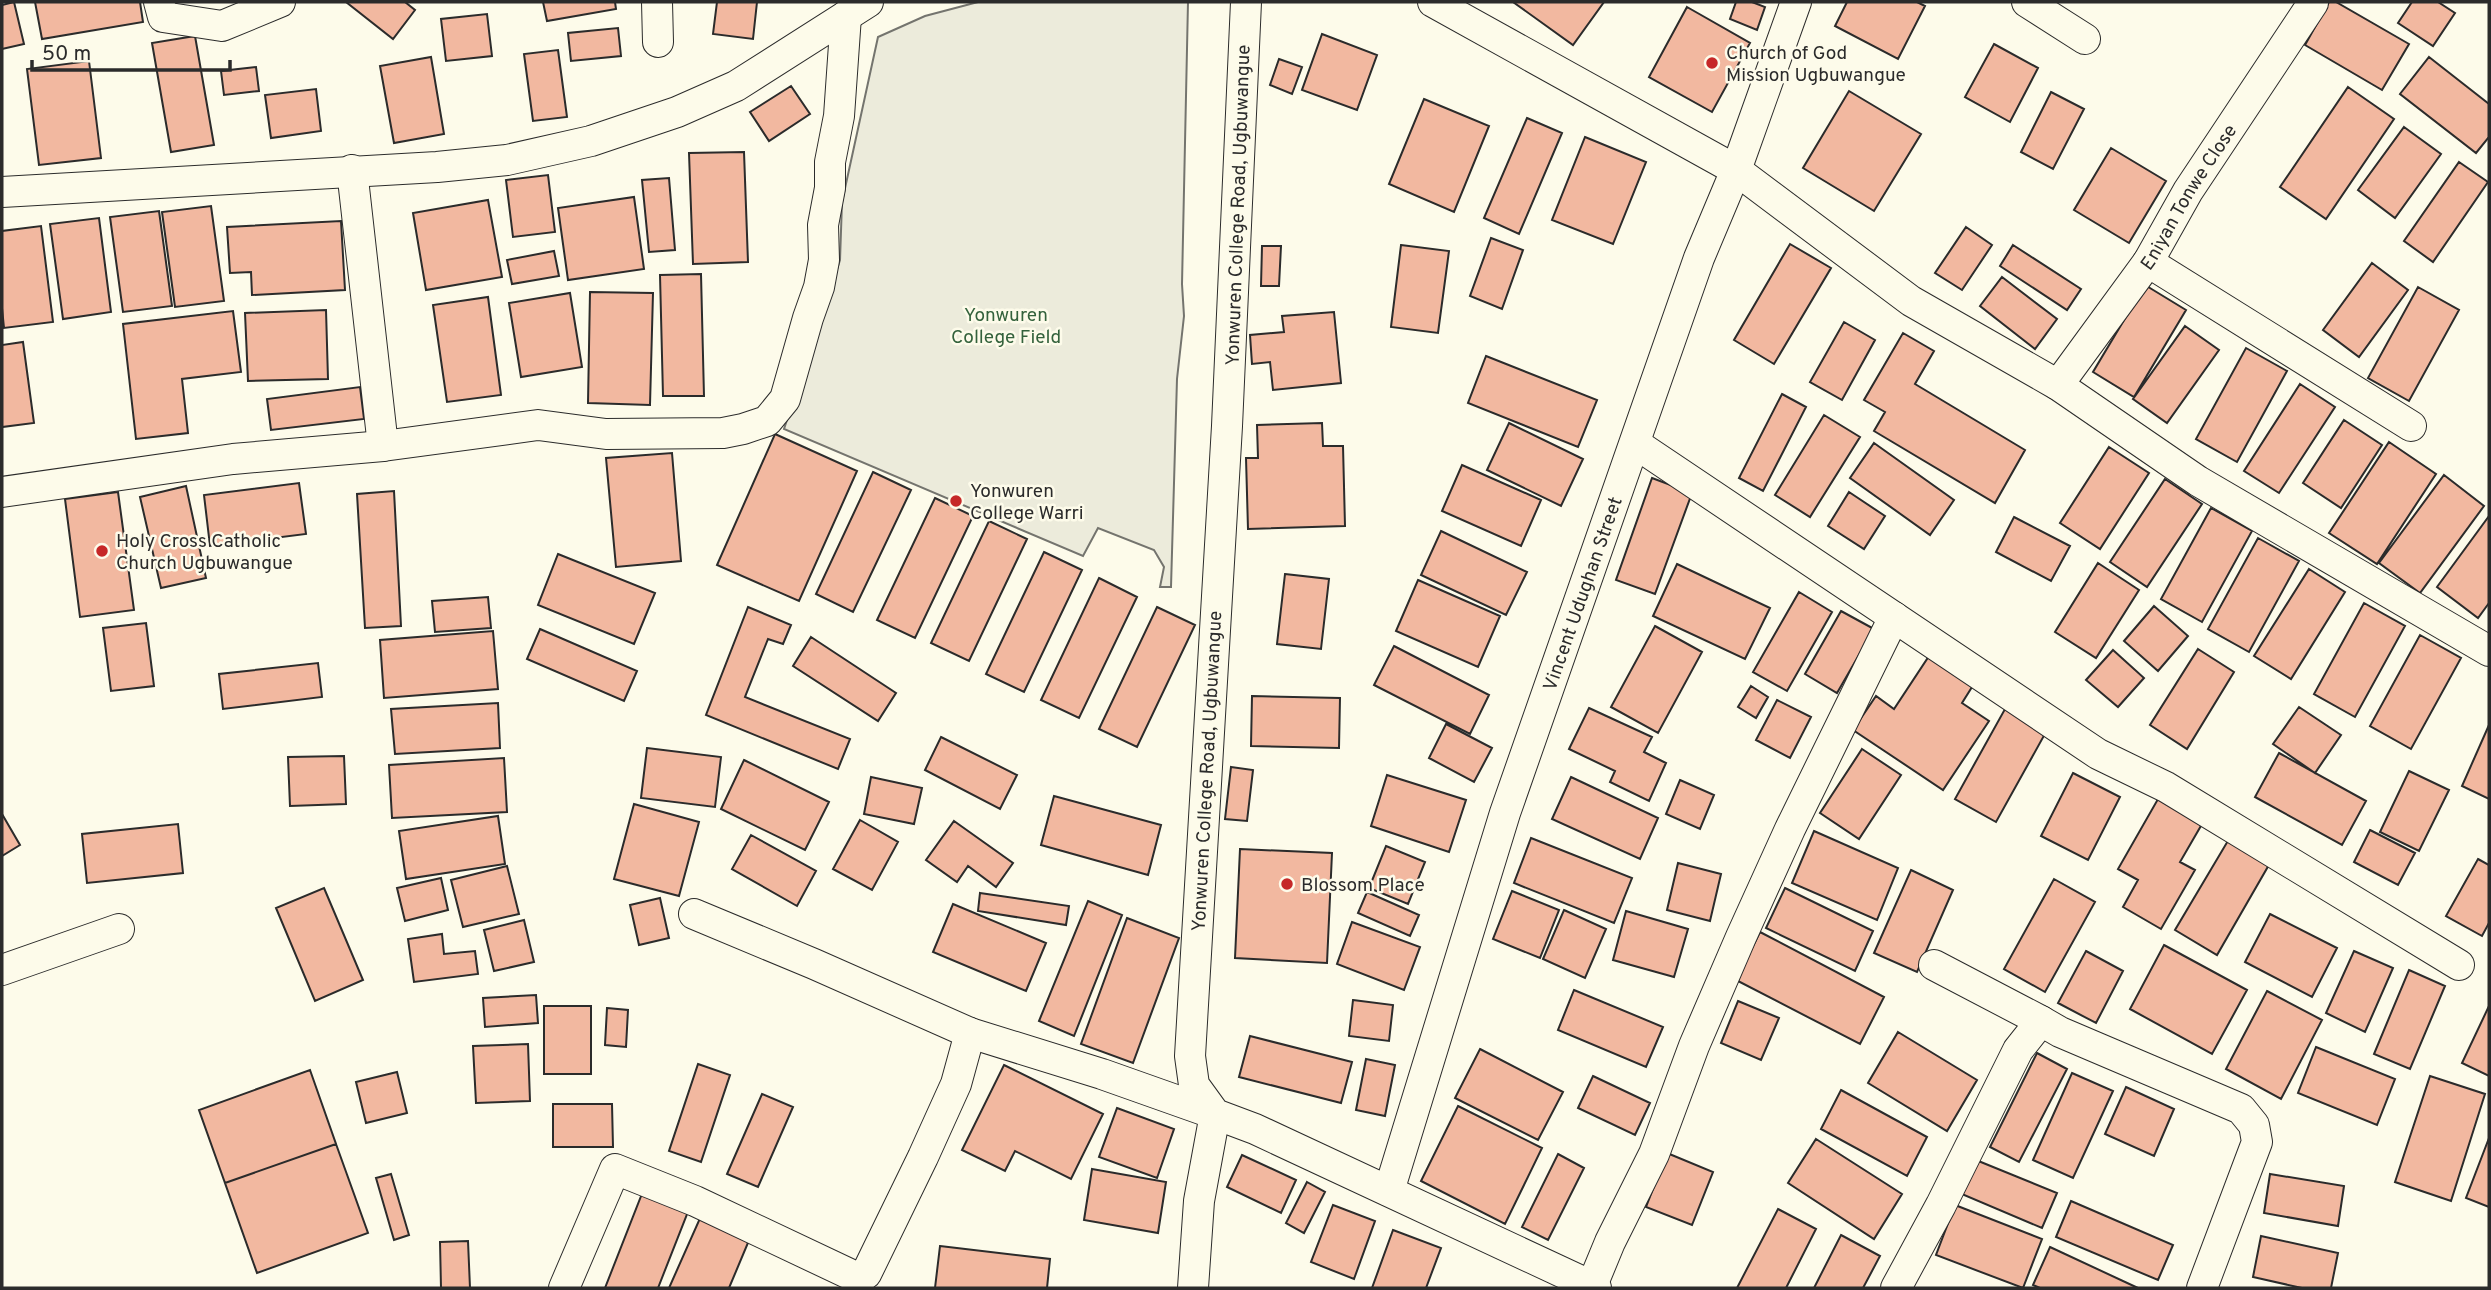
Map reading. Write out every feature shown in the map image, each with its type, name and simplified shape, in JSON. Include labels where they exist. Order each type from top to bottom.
[{"type":"street","points":[[159,2],[163,17],[222,26],[280,2]]},
{"type":"street","points":[[657,2],[658,42]]},
{"type":"street","name":"Yonwuren College Road, Ugbuwangue","points":[[1215,1114],[1194,1085],[1190,1056],[1227,426],[1246,2]]},
{"type":"street","points":[[1433,2],[1736,170],[1912,301],[2058,386],[2199,481],[2489,651]]},
{"type":"street","name":"Vincent Udughan Street","points":[[1390,1191],[1505,813],[1699,258],[1736,170],[1796,2]]},
{"type":"street","points":[[2027,2],[2085,39]]},
{"type":"street","name":"Eniyan Tonwe Close","points":[[2058,386],[2148,262],[2188,191],[2313,3]]},
{"type":"street","points":[[2,192],[507,160],[603,137],[677,112],[736,86],[857,9]]},
{"type":"street","points":[[2,492],[233,459],[383,446],[538,425],[606,434],[723,433],[767,421],[785,399],[808,318],[820,288],[830,162],[857,9]]},
{"type":"street","points":[[352,170],[383,446]]},
{"type":"street","points":[[2148,262],[2411,426]]},
{"type":"street","points":[[1636,444],[2098,754],[2166,788],[2459,965]]},
{"type":"street","points":[[694,914],[970,1033],[1102,1074],[1255,1129],[1593,1288],[1610,1242],[1654,1154],[1694,1046],[1741,937],[1790,829],[1894,617]]},
{"type":"street","points":[[2,970],[119,929]]},
{"type":"street","points":[[1934,965],[2060,1032],[2241,1110],[2254,1125],[2257,1142],[2202,1288]]},
{"type":"street","points":[[1896,1288],[1941,1205],[2018,1050],[2041,1021]]},
{"type":"street","points":[[564,1288],[615,1169],[695,1200],[858,1278],[861,1282],[889,1231],[956,1084],[970,1033]]},
{"type":"street","points":[[1193,1288],[1199,1201],[1215,1114]]},
{"type":"green space","name":"Yonwuren College Field","points":[[978,2],[1188,2],[1182,284],[1184,316],[1177,379],[1171,587],[1160,587],[1164,567],[1154,550],[1098,528],[1083,556],[784,429],[840,260],[842,202],[878,37],[925,16]]},
{"type":"building","points":[[14,2],[24,44],[2,49],[2,5]]},
{"type":"building","points":[[35,2],[140,2],[143,22],[42,39]]},
{"type":"building","points":[[346,2],[405,2],[415,10],[393,39]]},
{"type":"building","points":[[543,2],[615,2],[616,9],[547,21]]},
{"type":"building","points":[[717,2],[757,2],[753,39],[713,34]]},
{"type":"building","points":[[1513,2],[1604,2],[1573,45]]},
{"type":"building","points":[[1736,2],[1752,2],[1765,7],[1757,30],[1730,19]]},
{"type":"building","points":[[1847,2],[1917,2],[1925,6],[1898,59],[1835,26]]},
{"type":"building","points":[[2329,2],[2336,2],[2409,44],[2382,90],[2305,45]]},
{"type":"building","points":[[2412,2],[2438,2],[2455,13],[2433,46],[2398,23]]},
{"type":"building","points":[[1687,7],[1750,43],[1712,112],[1649,77]]},
{"type":"building","points":[[487,14],[492,56],[446,61],[441,19]]},
{"type":"building","points":[[618,28],[621,56],[571,61],[568,33]]},
{"type":"building","points":[[1322,34],[1377,55],[1357,110],[1302,90]]},
{"type":"building","points":[[195,36],[214,145],[171,152],[152,43]]},
{"type":"building","points":[[1994,44],[2038,68],[2010,122],[1965,97]]},
{"type":"building","points":[[558,50],[567,117],[533,121],[524,54]]},
{"type":"building","points":[[431,57],[444,134],[394,143],[380,66]]},
{"type":"building","points":[[2429,57],[2489,104],[2489,137],[2476,153],[2400,94]]},
{"type":"building","points":[[1279,59],[1302,67],[1292,94],[1270,85]]},
{"type":"building","points":[[89,61],[101,158],[39,165],[27,69]]},
{"type":"building","points":[[256,67],[259,91],[224,95],[221,71]]},
{"type":"building","points":[[791,86],[810,114],[769,141],[750,112]]},
{"type":"building","points":[[2348,87],[2394,119],[2326,219],[2280,187]]},
{"type":"building","points":[[316,89],[321,131],[271,138],[265,95]]},
{"type":"building","points":[[1849,91],[1921,134],[1874,211],[1803,168]]},
{"type":"building","points":[[2051,92],[2084,109],[2053,169],[2021,152]]},
{"type":"building","points":[[1424,99],[1489,126],[1454,212],[1389,184]]},
{"type":"building","points":[[1527,118],[1562,133],[1519,234],[1484,218]]},
{"type":"building","points":[[2404,127],[2441,154],[2395,218],[2358,190]]},
{"type":"building","points":[[1585,137],[1646,162],[1613,244],[1552,220]]},
{"type":"building","points":[[2111,148],[2166,181],[2129,243],[2074,210]]},
{"type":"building","points":[[744,152],[748,262],[693,264],[689,153]]},
{"type":"building","points":[[2459,162],[2488,182],[2433,262],[2404,241]]},
{"type":"building","points":[[548,175],[555,232],[513,237],[506,180]]},
{"type":"building","points":[[669,178],[675,250],[649,252],[642,180]]},
{"type":"building","points":[[634,197],[644,269],[568,280],[558,208]]},
{"type":"building","points":[[488,200],[502,277],[426,290],[413,213]]},
{"type":"building","points":[[211,206],[224,301],[175,307],[162,212]]},
{"type":"building","points":[[159,211],[172,306],[123,312],[110,217]]},
{"type":"building","points":[[99,218],[111,312],[63,319],[50,224]]},
{"type":"building","points":[[341,221],[345,290],[252,295],[251,272],[230,273],[227,227]]},
{"type":"building","points":[[41,226],[53,322],[4,328],[2,231]]},
{"type":"building","points":[[1966,227],[1992,245],[1962,290],[1935,273]]},
{"type":"building","points":[[1491,238],[1523,250],[1502,309],[1470,296]]},
{"type":"building","points":[[1790,244],[1831,268],[1774,364],[1734,340]]},
{"type":"building","points":[[1401,245],[1449,251],[1438,333],[1391,327]]},
{"type":"building","points":[[2013,245],[2081,289],[2067,310],[2000,266]]},
{"type":"building","points":[[1262,246],[1281,246],[1279,286],[1261,286]]},
{"type":"building","points":[[554,251],[559,276],[512,284],[507,260]]},
{"type":"building","points":[[2372,263],[2408,290],[2359,357],[2323,330]]},
{"type":"building","points":[[701,274],[704,396],[663,396],[660,275]]},
{"type":"building","points":[[2002,277],[2057,319],[2035,349],[1980,306]]},
{"type":"building","points":[[2145,285],[2186,310],[2134,397],[2093,372]]},
{"type":"building","points":[[2418,287],[2459,310],[2409,401],[2368,378]]},
{"type":"building","points":[[590,292],[653,293],[650,405],[588,403]]},
{"type":"building","points":[[570,293],[582,367],[521,377],[509,303]]},
{"type":"building","points":[[488,297],[501,395],[447,402],[433,305]]},
{"type":"building","points":[[326,310],[328,379],[248,381],[245,313]]},
{"type":"building","points":[[233,311],[241,372],[182,379],[188,433],[136,439],[123,324]]},
{"type":"building","points":[[1334,312],[1341,383],[1273,390],[1270,362],[1252,364],[1250,335],[1284,332],[1282,316]]},
{"type":"building","points":[[1844,322],[1875,340],[1842,400],[1810,382]]},
{"type":"building","points":[[2185,326],[2219,350],[2167,423],[2133,399]]},
{"type":"building","points":[[1903,333],[1934,351],[1915,384],[2025,450],[1995,503],[1874,431],[1885,412],[1864,400]]},
{"type":"building","points":[[23,342],[34,423],[2,427],[2,345]]},
{"type":"building","points":[[2246,348],[2287,371],[2237,462],[2196,439]]},
{"type":"building","points":[[1486,356],[1597,400],[1578,447],[1468,403]]},
{"type":"building","points":[[2300,384],[2335,407],[2279,493],[2244,471]]},
{"type":"building","points":[[360,387],[364,419],[271,430],[267,399]]},
{"type":"building","points":[[1782,394],[1806,407],[1763,491],[1739,478]]},
{"type":"building","points":[[1824,415],[1860,437],[1810,517],[1775,495]]},
{"type":"building","points":[[2344,420],[2382,445],[2341,508],[2303,483]]},
{"type":"building","points":[[1322,423],[1323,446],[1343,446],[1345,526],[1248,529],[1246,458],[1258,458],[1257,425]]},
{"type":"building","points":[[1509,423],[1583,459],[1561,506],[1487,470]]},
{"type":"building","points":[[775,434],[857,471],[799,601],[717,565]]},
{"type":"building","points":[[2389,442],[2436,474],[2377,564],[2329,533]]},
{"type":"building","points":[[1874,443],[1954,500],[1930,535],[1850,478]]},
{"type":"building","points":[[2109,447],[2149,473],[2100,549],[2060,523]]},
{"type":"building","points":[[672,453],[681,561],[616,567],[606,458]]},
{"type":"building","points":[[1462,465],[1541,500],[1521,546],[1442,511]]},
{"type":"building","points":[[873,472],[911,490],[853,612],[816,594]]},
{"type":"building","points":[[2444,475],[2484,506],[2420,593],[2379,563]]},
{"type":"building","points":[[1652,478],[1692,493],[1655,594],[1616,580]]},
{"type":"building","points":[[2165,479],[2202,504],[2147,587],[2110,562]]},
{"type":"building","points":[[299,483],[306,534],[210,546],[204,495]]},
{"type":"building","points":[[186,486],[206,578],[161,588],[140,497]]},
{"type":"building","points":[[394,491],[401,626],[365,628],[357,494]]},
{"type":"building","points":[[118,492],[134,610],[80,617],[65,499]]},
{"type":"building","points":[[1849,492],[1885,516],[1864,549],[1828,526]]},
{"type":"building","points":[[935,498],[973,516],[915,638],[877,620]]},
{"type":"building","points":[[2211,508],[2252,531],[2202,622],[2161,599]]},
{"type":"building","points":[[2489,516],[2489,603],[2478,618],[2437,587]]},
{"type":"building","points":[[2014,517],[2070,546],[2051,581],[1996,552]]},
{"type":"building","points":[[989,521],[1027,539],[969,661],[931,643]]},
{"type":"building","points":[[1441,531],[1527,572],[1506,615],[1421,575]]},
{"type":"building","points":[[2258,538],[2299,561],[2249,652],[2208,629]]},
{"type":"building","points":[[1044,552],[1082,570],[1024,692],[986,674]]},
{"type":"building","points":[[558,554],[655,593],[634,644],[538,605]]},
{"type":"building","points":[[2098,563],[2139,590],[2096,658],[2055,632]]},
{"type":"building","points":[[1677,564],[1770,608],[1745,659],[1653,616]]},
{"type":"building","points":[[2309,569],[2345,592],[2291,679],[2254,656]]},
{"type":"building","points":[[1285,574],[1329,579],[1321,649],[1277,644]]},
{"type":"building","points":[[1099,578],[1137,597],[1079,718],[1041,700]]},
{"type":"building","points":[[1418,580],[1500,616],[1478,667],[1396,631]]},
{"type":"building","points":[[1799,592],[1832,612],[1787,691],[1753,672]]},
{"type":"building","points":[[488,597],[491,628],[435,632],[432,601]]},
{"type":"building","points":[[2364,603],[2405,626],[2355,717],[2314,694]]},
{"type":"building","points":[[2154,606],[2188,636],[2158,671],[2124,641]]},
{"type":"building","points":[[748,607],[791,625],[783,644],[768,639],[745,697],[850,739],[838,769],[706,715]]},
{"type":"building","points":[[1157,607],[1195,625],[1137,747],[1099,729]]},
{"type":"building","points":[[1841,611],[1874,629],[1837,693],[1805,674]]},
{"type":"building","points":[[146,623],[154,686],[111,691],[103,628]]},
{"type":"building","points":[[1655,626],[1702,652],[1658,733],[1611,707]]},
{"type":"building","points":[[540,629],[637,671],[624,701],[527,659]]},
{"type":"building","points":[[493,631],[498,689],[384,698],[380,640]]},
{"type":"building","points":[[2420,635],[2461,658],[2411,749],[2370,726]]},
{"type":"building","points":[[811,637],[896,693],[878,721],[793,666]]},
{"type":"building","points":[[1394,646],[1489,695],[1470,734],[1374,685]]},
{"type":"building","points":[[2198,649],[2234,672],[2187,749],[2150,725]]},
{"type":"building","points":[[1933,650],[1977,679],[1962,703],[1989,721],[1943,790],[1853,730],[1876,696],[1894,709]]},
{"type":"building","points":[[2113,650],[2144,678],[2118,707],[2086,680]]},
{"type":"building","points":[[318,663],[322,697],[223,709],[219,674]]},
{"type":"building","points":[[1751,686],[1768,697],[1756,718],[1738,707]]},
{"type":"building","points":[[1252,696],[1340,698],[1339,748],[1251,746]]},
{"type":"building","points":[[1777,700],[1811,717],[1790,758],[1756,740]]},
{"type":"building","points":[[498,703],[500,748],[395,754],[391,709]]},
{"type":"building","points":[[2299,707],[2341,735],[2315,773],[2273,744]]},
{"type":"building","points":[[1589,708],[1652,737],[1644,752],[1666,763],[1649,801],[1610,782],[1615,771],[1569,749]]},
{"type":"building","points":[[2005,709],[2046,732],[1996,822],[1955,799]]},
{"type":"building","points":[[1446,724],[1492,748],[1474,782],[1429,758]]},
{"type":"building","points":[[2489,725],[2489,799],[2462,786]]},
{"type":"building","points":[[941,737],[1017,775],[1000,809],[925,770]]},
{"type":"building","points":[[647,748],[721,757],[715,807],[641,798]]},
{"type":"building","points":[[1862,749],[1901,775],[1859,839],[1820,813]]},
{"type":"building","points":[[2279,753],[2366,801],[2342,845],[2255,797]]},
{"type":"building","points":[[344,756],[346,804],[290,806],[288,757]]},
{"type":"building","points":[[504,758],[507,812],[392,818],[389,765]]},
{"type":"building","points":[[744,760],[829,802],[805,850],[721,809]]},
{"type":"building","points":[[1231,767],[1253,770],[1247,821],[1225,819]]},
{"type":"building","points":[[2409,771],[2449,790],[2419,851],[2380,832]]},
{"type":"building","points":[[2073,773],[2120,797],[2088,860],[2041,836]]},
{"type":"building","points":[[1387,775],[1466,800],[1449,852],[1371,826]]},
{"type":"building","points":[[871,777],[922,788],[914,824],[864,814]]},
{"type":"building","points":[[1571,777],[1658,818],[1640,859],[1552,819]]},
{"type":"building","points":[[1680,780],[1714,795],[1700,829],[1666,814]]},
{"type":"building","points":[[1054,796],[1161,825],[1148,875],[1041,845]]},
{"type":"building","points":[[2158,799],[2202,824],[2180,862],[2195,870],[2161,929],[2123,907],[2138,880],[2118,869]]},
{"type":"building","points":[[634,804],[699,822],[679,896],[614,879]]},
{"type":"building","points":[[2,814],[20,845],[2,856]]},
{"type":"building","points":[[498,816],[505,864],[406,879],[399,831]]},
{"type":"building","points":[[860,820],[898,842],[872,890],[833,869]]},
{"type":"building","points":[[954,821],[1013,863],[996,887],[968,866],[957,882],[926,860]]},
{"type":"building","points":[[178,824],[183,873],[87,883],[82,834]]},
{"type":"building","points":[[2370,830],[2415,853],[2398,885],[2354,862]]},
{"type":"building","points":[[1814,831],[1898,868],[1877,920],[1792,883]]},
{"type":"building","points":[[751,835],[816,871],[797,906],[732,869]]},
{"type":"building","points":[[1531,838],[1632,878],[1614,923],[1514,883]]},
{"type":"building","points":[[2229,839],[2270,863],[2217,955],[2175,930]]},
{"type":"building","points":[[1386,846],[1425,862],[1408,904],[1369,888]]},
{"type":"building","points":[[1240,849],[1332,853],[1327,963],[1235,958]]},
{"type":"building","points":[[2478,859],[2489,865],[2489,923],[2482,936],[2446,916]]},
{"type":"building","points":[[1678,863],[1721,874],[1710,921],[1667,910]]},
{"type":"building","points":[[507,866],[519,914],[463,927],[451,880]]},
{"type":"building","points":[[1911,870],[1953,890],[1917,972],[1874,953]]},
{"type":"building","points":[[441,878],[448,910],[405,921],[397,888]]},
{"type":"building","points":[[2054,879],[2095,902],[2045,992],[2004,969]]},
{"type":"building","points":[[324,888],[363,980],[315,1001],[276,908]]},
{"type":"building","points":[[1785,888],[1873,931],[1855,971],[1766,928]]},
{"type":"building","points":[[1512,891],[1559,910],[1540,958],[1493,939]]},
{"type":"building","points":[[1367,892],[1419,915],[1410,936],[1358,913]]},
{"type":"building","points":[[980,893],[1069,906],[1066,925],[978,911]]},
{"type":"building","points":[[660,898],[669,938],[639,945],[630,905]]},
{"type":"building","points":[[1088,901],[1122,915],[1074,1036],[1039,1021]]},
{"type":"building","points":[[953,904],[1046,943],[1026,991],[933,952]]},
{"type":"building","points":[[1564,910],[1606,929],[1585,978],[1543,959]]},
{"type":"building","points":[[1626,911],[1688,929],[1674,977],[1613,960]]},
{"type":"building","points":[[2270,914],[2337,948],[2312,997],[2245,962]]},
{"type":"building","points":[[1127,918],[1179,938],[1133,1063],[1081,1044]]},
{"type":"building","points":[[524,920],[534,962],[494,971],[484,930]]},
{"type":"building","points":[[1352,922],[1420,947],[1404,990],[1337,964]]},
{"type":"building","points":[[1760,932],[1884,997],[1860,1044],[1736,980]]},
{"type":"building","points":[[442,934],[444,954],[475,951],[478,974],[414,982],[408,939]]},
{"type":"building","points":[[2164,945],[2247,990],[2212,1054],[2130,1009]]},
{"type":"building","points":[[2086,951],[2123,971],[2096,1023],[2058,1003]]},
{"type":"building","points":[[2354,951],[2393,968],[2365,1032],[2326,1013]]},
{"type":"building","points":[[2409,970],[2445,986],[2410,1069],[2374,1054]]},
{"type":"building","points":[[1574,990],[1663,1027],[1646,1067],[1558,1030]]},
{"type":"building","points":[[2267,991],[2322,1020],[2281,1099],[2226,1069]]},
{"type":"building","points":[[536,995],[538,1023],[485,1027],[483,998]]},
{"type":"building","points":[[1353,1000],[1393,1005],[1389,1041],[1349,1036]]},
{"type":"building","points":[[1738,1001],[1779,1018],[1761,1060],[1721,1043]]},
{"type":"building","points":[[544,1006],[591,1006],[591,1074],[544,1074]]},
{"type":"building","points":[[2489,1006],[2489,1076],[2462,1063]]},
{"type":"building","points":[[607,1008],[628,1010],[626,1047],[605,1045]]},
{"type":"building","points":[[1898,1032],[1977,1080],[1947,1131],[1868,1083]]},
{"type":"building","points":[[1250,1036],[1352,1062],[1341,1103],[1239,1077]]},
{"type":"building","points":[[528,1044],[530,1101],[476,1103],[473,1046]]},
{"type":"building","points":[[2316,1047],[2395,1079],[2377,1125],[2298,1093]]},
{"type":"building","points":[[1480,1049],[1563,1092],[1538,1140],[1455,1098]]},
{"type":"building","points":[[2037,1053],[2067,1069],[2019,1162],[1990,1147]]},
{"type":"building","points":[[1366,1059],[1395,1065],[1385,1116],[1356,1110]]},
{"type":"building","points":[[698,1064],[730,1075],[701,1162],[669,1151]]},
{"type":"building","points":[[1004,1065],[1103,1114],[1071,1179],[1015,1151],[1005,1171],[962,1150]]},
{"type":"building","points":[[310,1070],[336,1144],[225,1183],[199,1110]]},
{"type":"building","points":[[397,1072],[407,1113],[366,1123],[356,1082]]},
{"type":"building","points":[[2072,1073],[2113,1091],[2073,1178],[2033,1160]]},
{"type":"building","points":[[1593,1076],[1650,1103],[1635,1135],[1578,1108]]},
{"type":"building","points":[[2430,1076],[2485,1094],[2451,1201],[2395,1182]]},
{"type":"building","points":[[2126,1087],[2174,1109],[2154,1156],[2105,1134]]},
{"type":"building","points":[[1841,1090],[1927,1137],[1907,1176],[1821,1129]]},
{"type":"building","points":[[762,1094],[793,1107],[758,1187],[727,1174]]},
{"type":"building","points":[[553,1104],[612,1104],[613,1147],[553,1147]]},
{"type":"building","points":[[1458,1106],[1542,1148],[1505,1224],[1421,1181]]},
{"type":"building","points":[[1117,1108],[1174,1129],[1157,1178],[1099,1157]]},
{"type":"building","points":[[2489,1138],[2489,1207],[2466,1198]]},
{"type":"building","points":[[1816,1139],[1902,1194],[1874,1239],[1788,1183]]},
{"type":"building","points":[[336,1144],[368,1233],[257,1273],[225,1183]]},
{"type":"building","points":[[1667,1153],[1713,1172],[1692,1225],[1646,1207]]},
{"type":"building","points":[[1558,1154],[1584,1168],[1548,1240],[1522,1227]]},
{"type":"building","points":[[1242,1155],[1296,1180],[1281,1213],[1227,1187]]},
{"type":"building","points":[[1971,1158],[2057,1193],[2042,1228],[1957,1192]]},
{"type":"building","points":[[1092,1169],[1166,1182],[1158,1233],[1084,1220]]},
{"type":"building","points":[[391,1174],[409,1235],[394,1240],[376,1178]]},
{"type":"building","points":[[2270,1174],[2344,1186],[2338,1226],[2264,1213]]},
{"type":"building","points":[[1307,1182],[1325,1192],[1304,1233],[1286,1223]]},
{"type":"building","points":[[645,1186],[691,1204],[658,1288],[605,1288]]},
{"type":"building","points":[[2071,1201],[2173,1245],[2158,1280],[2056,1237]]},
{"type":"building","points":[[1333,1205],[1375,1221],[1354,1279],[1311,1262]]},
{"type":"building","points":[[1955,1205],[2042,1239],[2023,1288],[1936,1255]]},
{"type":"building","points":[[1778,1209],[1816,1229],[1786,1288],[1737,1288]]},
{"type":"building","points":[[701,1216],[750,1238],[729,1288],[669,1288]]},
{"type":"building","points":[[1393,1230],[1441,1248],[1426,1288],[1372,1288]]},
{"type":"building","points":[[1841,1235],[1880,1256],[1863,1288],[1814,1288]]},
{"type":"building","points":[[2261,1236],[2338,1253],[2331,1288],[2302,1288],[2253,1277]]},
{"type":"building","points":[[468,1241],[470,1288],[441,1288],[440,1242]]},
{"type":"building","points":[[940,1246],[1050,1259],[1047,1288],[935,1288]]},
{"type":"building","points":[[2050,1247],[2138,1288],[2040,1288],[2033,1285]]},
{"type":"place","name":"Church of God Mission Ugbuwangue","points":[[1712,63]]},
{"type":"place","name":"Yonwuren College Warri","points":[[956,501]]},
{"type":"place","name":"Holy Cross Catholic Church Ugbuwangue","points":[[102,551]]},
{"type":"place","name":"Blossom Place","points":[[1287,884]]}]
